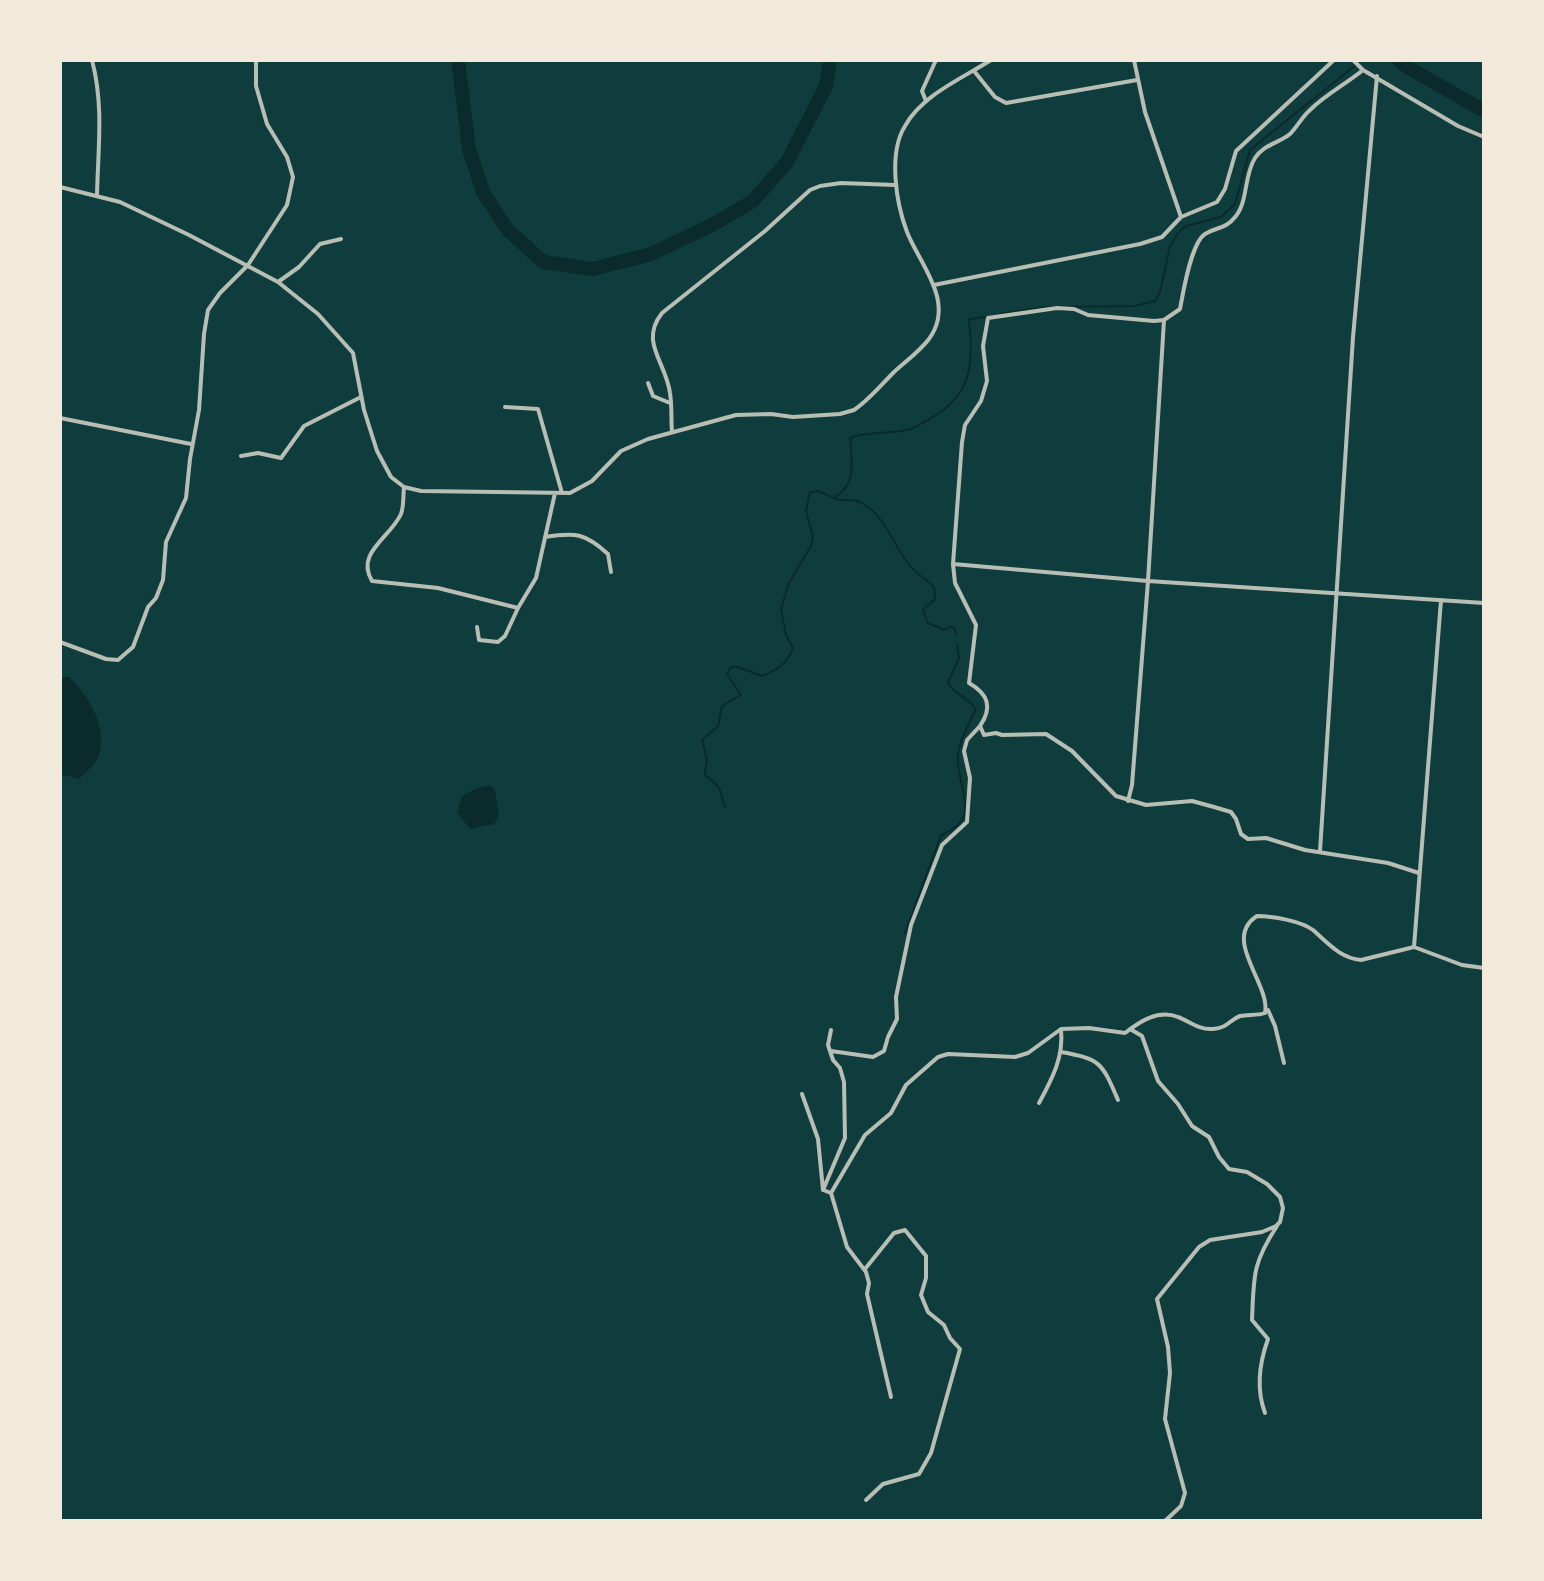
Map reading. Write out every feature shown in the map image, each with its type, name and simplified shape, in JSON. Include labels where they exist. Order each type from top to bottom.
[{"type":"street","points":[[92,60],[100,90],[101,115],[97,195]]},
{"type":"street","points":[[60,642],[106,659],[118,660],[133,647],[148,607],[156,598],[163,580],[162,562],[166,542],[186,498],[199,410],[208,310],[248,265],[287,205],[293,177],[287,157],[267,124],[256,86],[256,60]]},
{"type":"street","points":[[926,101],[922,91],[936,60]]},
{"type":"street","points":[[60,187],[120,202],[248,265],[278,282],[318,314],[353,353],[361,397],[377,451],[391,477],[404,487],[421,491],[570,493],[592,481],[621,451],[648,439],[736,415],[793,417],[854,410],[930,338],[938,310],[934,285],[906,231],[895,185],[896,157],[904,126],[926,101],[991,60]]},
{"type":"street","points":[[1134,60],[1137,80],[1181,217]]},
{"type":"street","points":[[934,285],[1162,237],[1181,217],[1217,202],[1225,189],[1236,151],[1334,60]]},
{"type":"street","points":[[1353,60],[1361,68],[1458,126],[1484,137]]},
{"type":"street","points":[[831,1051],[873,1057],[884,1051],[897,1019],[896,997],[911,925],[942,845],[967,822],[970,778],[964,751],[967,740],[986,717],[987,699],[983,692],[969,683],[976,625],[955,583],[953,564],[962,442],[965,425],[981,401],[987,381],[983,346],[988,318],[1057,308],[1134,320],[1164,320],[1180,309],[1190,264],[1199,241],[1204,234],[1224,228],[1239,213],[1246,177],[1261,150],[1289,134],[1309,110],[1341,83],[1350,81],[1361,68]]},
{"type":"street","points":[[974,71],[995,97],[1006,103],[1137,80]]},
{"type":"street","points":[[1320,851],[1353,337],[1377,76]]},
{"type":"street","points":[[672,432],[670,390],[652,344],[654,323],[662,313],[765,231],[810,190],[841,183],[895,185]]},
{"type":"street","points":[[278,282],[299,267],[320,244],[341,239]]},
{"type":"street","points":[[1128,801],[1132,785],[1148,581],[1164,320]]},
{"type":"street","points":[[648,383],[653,396],[670,403]]},
{"type":"street","points":[[241,456],[258,453],[281,458],[304,426],[361,397]]},
{"type":"street","points":[[505,407],[538,409],[562,493]]},
{"type":"street","points":[[60,418],[192,444]]},
{"type":"street","points":[[404,487],[402,510],[396,523],[369,554],[367,573],[372,581],[438,588],[518,608]]},
{"type":"street","points":[[477,627],[479,640],[498,642],[505,636],[536,578],[555,493]]},
{"type":"street","points":[[545,537],[568,533],[585,536],[608,554],[611,572]]},
{"type":"street","points":[[953,564],[1148,581],[1484,603]]},
{"type":"street","points":[[1414,947],[1441,600]]},
{"type":"street","points":[[980,726],[984,735],[1046,734],[1072,751],[1116,796],[1128,801],[1146,805],[1192,801],[1231,812],[1241,834],[1248,839],[1266,838],[1305,850],[1388,863],[1419,873]]},
{"type":"street","points":[[1284,1063],[1266,998],[1247,959],[1244,945],[1248,924],[1257,916],[1311,928],[1324,943],[1353,959],[1361,960],[1414,947],[1462,965],[1484,968]]},
{"type":"street","points":[[891,1397],[867,1294],[869,1283],[865,1269],[847,1247],[831,1193],[865,1135],[891,1113],[906,1085],[938,1057],[948,1054],[1015,1057],[1028,1053],[1061,1029],[1089,1028],[1125,1033],[1152,1017],[1171,1015],[1209,1030],[1226,1027],[1241,1016],[1265,1013],[1267,1008]]},
{"type":"street","points":[[1039,1103],[1055,1074],[1061,1052],[1061,1029]]},
{"type":"street","points":[[1130,1029],[1142,1036],[1158,1081],[1192,1126],[1209,1137],[1229,1169],[1247,1172],[1267,1184],[1280,1197],[1283,1208],[1278,1224],[1263,1248],[1254,1279],[1252,1320],[1268,1339],[1262,1356],[1259,1385],[1265,1413]]},
{"type":"street","points":[[823,1190],[845,1138],[844,1082],[828,1045],[831,1030]]},
{"type":"street","points":[[1061,1052],[1091,1057],[1101,1066],[1118,1100]]},
{"type":"street","points":[[802,1094],[818,1139],[823,1190]]},
{"type":"street","points":[[823,1190],[831,1193]]},
{"type":"street","points":[[1165,1521],[1181,1506],[1185,1493],[1165,1419],[1170,1373],[1168,1347],[1157,1299],[1199,1247],[1210,1240],[1262,1232],[1278,1224]]},
{"type":"street","points":[[865,1269],[894,1233],[905,1230],[926,1256],[926,1278],[921,1295],[928,1312],[944,1325],[960,1349],[931,1453],[919,1474],[883,1484],[866,1500]]},
{"type":"water","points":[[68,676],[89,702],[101,733],[98,758],[79,779],[60,774],[60,679]]},
{"type":"water","points":[[491,785],[499,816],[494,824],[470,829],[457,812],[462,796]]},
{"type":"waterway","points":[[458,60],[469,149],[483,192],[507,229],[543,262],[593,269],[651,254],[753,201],[787,162],[826,86],[830,60]]},
{"type":"waterway","points":[[1000,314],[1045,307],[1135,306],[1155,301],[1160,292],[1170,246],[1177,234],[1186,226],[1221,217],[1235,204],[1250,150],[1362,60]]},
{"type":"waterway","points":[[1399,60],[1484,111]]},
{"type":"waterway","points":[[725,807],[719,787],[705,775],[707,759],[702,740],[718,726],[722,706],[741,695],[727,674],[731,667],[762,676],[781,666],[793,648],[786,635],[781,609],[789,583],[811,546],[813,537],[806,511],[810,492],[819,491],[833,498],[846,487],[851,472],[850,438],[911,429],[954,401],[962,390],[970,365],[969,319],[986,317]]},
{"type":"waterway","points":[[833,498],[862,503],[877,515],[907,562],[934,587],[935,599],[923,610],[928,623],[944,630],[950,627],[955,629],[956,635]]},
{"type":"waterway","points":[[905,933],[941,835],[961,822],[964,814],[958,757],[963,736],[976,709],[948,683],[959,658],[957,644]]}]
